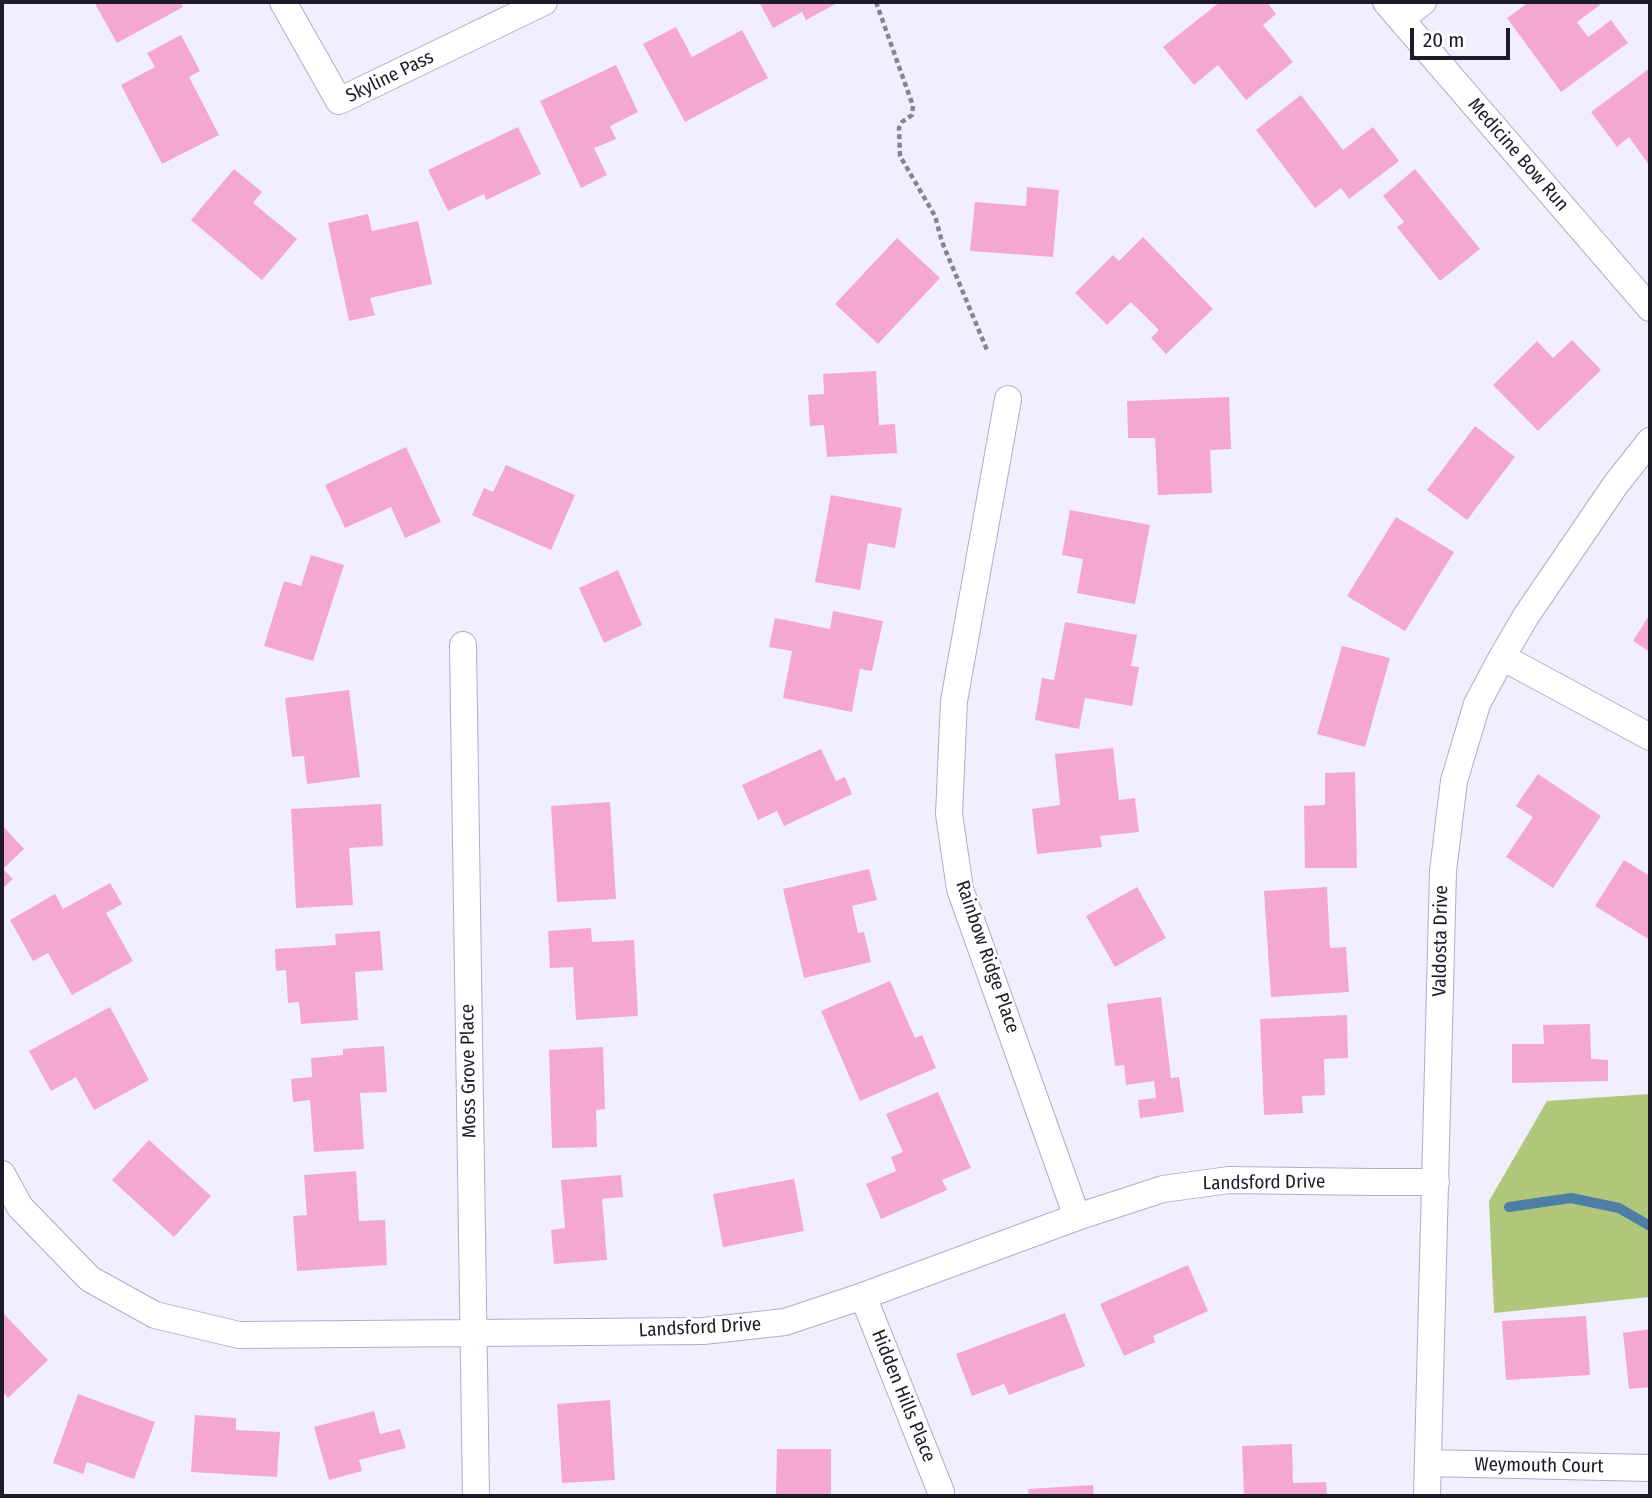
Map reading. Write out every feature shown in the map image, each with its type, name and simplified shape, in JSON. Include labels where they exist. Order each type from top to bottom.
[{"type":"street","name":"Skyline Pass","points":[[283,2],[339,101],[544,2]]},
{"type":"street","points":[[1393,11],[1423,2]]},
{"type":"street","name":"Medicine Bow Run","points":[[1393,11],[1650,308]]},
{"type":"street","name":"Rainbow Ridge Place","points":[[1008,399],[954,701],[949,814],[960,889],[1077,1217]]},
{"type":"street","name":"Valdosta Drive","points":[[1427,1496],[1443,871],[1454,781],[1478,704],[1502,657],[1526,616],[1616,484],[1650,441]]},
{"type":"street","name":"Moss Grove Place","points":[[463,645],[476,1496]]},
{"type":"street","points":[[1502,657],[1650,737]]},
{"type":"street","name":"Landsford Drive","points":[[2,1174],[20,1207],[90,1279],[155,1315],[239,1335],[703,1331],[785,1322],[1077,1217],[1163,1189],[1229,1180],[1436,1182]]},
{"type":"street","name":"Hidden Hills Place","points":[[863,1296],[941,1496]]},
{"type":"street","name":"Weymouth Court","points":[[1428,1463],[1650,1468]]},
{"type":"path","points":[[876,2],[914,106],[912,115],[902,122],[899,128],[900,156],[935,216],[942,242],[987,350]]},
{"type":"green space","points":[[1650,1094],[1650,1297],[1494,1313],[1489,1201],[1547,1101]]},
{"type":"building","points":[[94,2],[180,2],[183,7],[117,43]]},
{"type":"building","points":[[759,2],[839,2],[806,20],[802,12],[773,28]]},
{"type":"building","points":[[1220,2],[1267,2],[1276,14],[1263,25],[1293,62],[1246,100],[1218,65],[1194,85],[1163,47]]},
{"type":"building","points":[[1529,2],[1604,2],[1577,22],[1588,37],[1611,20],[1628,43],[1561,92],[1507,18]]},
{"type":"building","points":[[676,27],[692,57],[742,30],[768,78],[685,122],[643,44]]},
{"type":"building","points":[[181,35],[200,71],[189,77],[219,135],[162,164],[121,85],[155,67],[147,53]]},
{"type":"building","points":[[616,65],[638,112],[610,126],[616,139],[594,148],[607,175],[581,188],[540,101]]},
{"type":"building","points":[[1650,68],[1650,166],[1629,137],[1617,147],[1591,112]]},
{"type":"building","points":[[1301,95],[1343,150],[1373,127],[1399,161],[1349,199],[1341,188],[1315,208],[1256,130]]},
{"type":"building","points":[[518,127],[541,174],[486,200],[484,194],[448,211],[428,170]]},
{"type":"building","points":[[234,169],[262,192],[253,203],[297,239],[262,280],[191,220]]},
{"type":"building","points":[[1415,169],[1480,249],[1440,281],[1397,227],[1404,222],[1383,196]]},
{"type":"building","points":[[1027,187],[1059,190],[1053,257],[970,251],[975,202],[1026,206]]},
{"type":"building","points":[[368,214],[372,231],[418,221],[432,284],[370,298],[375,315],[349,321],[328,223]]},
{"type":"building","points":[[1143,237],[1213,309],[1166,354],[1151,338],[1159,330],[1131,302],[1107,325],[1075,293],[1113,255],[1119,261]]},
{"type":"building","points":[[897,238],[940,278],[878,344],[835,304]]},
{"type":"building","points":[[1572,340],[1601,370],[1538,431],[1493,385],[1537,341],[1553,358]]},
{"type":"building","points":[[876,371],[879,425],[895,424],[897,453],[827,457],[824,425],[810,426],[808,395],[824,394],[823,374]]},
{"type":"building","points":[[1229,397],[1231,449],[1210,450],[1212,493],[1158,495],[1155,438],[1128,438],[1127,401]]},
{"type":"building","points":[[1475,426],[1515,457],[1467,520],[1427,490]]},
{"type":"building","points":[[406,447],[441,522],[405,538],[391,507],[345,528],[325,485]]},
{"type":"building","points":[[506,465],[575,495],[551,550],[472,515],[484,488],[493,492]]},
{"type":"building","points":[[831,495],[902,508],[895,548],[868,543],[860,590],[815,582]]},
{"type":"building","points":[[1070,510],[1150,525],[1135,604],[1077,593],[1083,559],[1062,555]]},
{"type":"building","points":[[1396,517],[1454,552],[1405,631],[1347,596]]},
{"type":"building","points":[[311,555],[344,565],[313,661],[264,646],[284,581],[301,586]]},
{"type":"building","points":[[618,570],[642,625],[604,643],[579,588]]},
{"type":"building","points":[[833,611],[883,621],[872,671],[860,669],[852,712],[783,698],[792,651],[769,647],[775,618],[830,629]]},
{"type":"building","points":[[1650,614],[1650,652],[1633,641]]},
{"type":"building","points":[[1065,622],[1137,635],[1131,666],[1139,667],[1132,706],[1085,698],[1079,729],[1035,720],[1042,678],[1054,680]]},
{"type":"building","points":[[1342,646],[1390,658],[1365,747],[1317,734]]},
{"type":"building","points":[[349,690],[360,777],[307,784],[304,756],[292,757],[285,698]]},
{"type":"building","points":[[1113,748],[1119,800],[1135,798],[1139,832],[1100,836],[1102,847],[1037,854],[1032,809],[1060,805],[1055,754]]},
{"type":"building","points":[[821,749],[836,781],[845,777],[852,794],[784,826],[777,811],[758,820],[742,785]]},
{"type":"building","points":[[1355,772],[1357,868],[1305,868],[1304,806],[1325,805],[1325,773]]},
{"type":"building","points":[[1538,774],[1601,816],[1553,888],[1506,857],[1533,817],[1516,806]]},
{"type":"building","points":[[610,802],[616,899],[557,902],[551,806]]},
{"type":"building","points":[[381,804],[383,846],[349,848],[353,905],[296,908],[291,809]]},
{"type":"building","points":[[2,825],[24,849],[3,869],[13,879],[2,889]]},
{"type":"building","points":[[1624,860],[1650,876],[1650,940],[1595,906]]},
{"type":"building","points":[[869,869],[877,900],[852,906],[858,933],[864,932],[871,962],[804,978],[783,889]]},
{"type":"building","points":[[110,883],[122,904],[106,913],[133,961],[72,995],[48,953],[33,961],[10,920],[55,894],[63,909]]},
{"type":"building","points":[[1137,887],[1166,938],[1115,967],[1086,916]]},
{"type":"building","points":[[1327,887],[1330,948],[1346,947],[1349,992],[1271,997],[1264,891]]},
{"type":"building","points":[[591,928],[592,942],[634,940],[638,1016],[576,1020],[573,967],[550,968],[548,931]]},
{"type":"building","points":[[380,931],[383,970],[355,972],[358,1020],[301,1024],[299,1002],[288,1003],[286,970],[276,971],[275,949],[336,945],[335,934]]},
{"type":"building","points":[[890,981],[915,1038],[922,1035],[936,1068],[860,1101],[821,1011]]},
{"type":"building","points":[[1161,997],[1171,1078],[1179,1077],[1184,1112],[1140,1118],[1138,1100],[1156,1098],[1154,1081],[1126,1085],[1124,1065],[1115,1066],[1107,1004]]},
{"type":"building","points":[[110,1007],[149,1080],[94,1110],[76,1077],[51,1091],[29,1051]]},
{"type":"building","points":[[1347,1015],[1348,1058],[1324,1059],[1325,1095],[1302,1096],[1303,1113],[1264,1115],[1260,1019]]},
{"type":"building","points":[[1590,1024],[1591,1059],[1608,1060],[1608,1081],[1512,1083],[1512,1044],[1544,1044],[1543,1025]]},
{"type":"building","points":[[384,1046],[387,1092],[360,1093],[364,1149],[314,1152],[310,1100],[293,1102],[291,1079],[312,1077],[311,1058],[343,1055],[343,1049]]},
{"type":"building","points":[[603,1047],[605,1109],[596,1110],[597,1147],[552,1148],[549,1050]]},
{"type":"building","points":[[938,1092],[971,1168],[942,1180],[947,1190],[881,1219],[866,1184],[896,1171],[891,1157],[903,1152],[886,1114]]},
{"type":"building","points":[[149,1140],[211,1196],[174,1237],[112,1180]]},
{"type":"building","points":[[356,1171],[359,1221],[385,1220],[387,1265],[297,1271],[293,1216],[307,1215],[304,1175]]},
{"type":"building","points":[[621,1175],[623,1197],[602,1199],[607,1260],[554,1264],[551,1230],[565,1228],[561,1180]]},
{"type":"building","points":[[794,1179],[804,1231],[723,1247],[713,1194]]},
{"type":"building","points":[[1188,1265],[1208,1311],[1153,1336],[1155,1342],[1124,1356],[1100,1304]]},
{"type":"building","points":[[2,1312],[48,1360],[8,1398],[2,1391]]},
{"type":"building","points":[[1065,1313],[1085,1366],[1009,1395],[1004,1384],[972,1396],[956,1354]]},
{"type":"building","points":[[1586,1316],[1590,1375],[1506,1380],[1502,1321]]},
{"type":"building","points":[[1650,1329],[1650,1387],[1629,1389],[1623,1333]]},
{"type":"building","points":[[78,1394],[155,1422],[134,1479],[87,1462],[83,1474],[53,1463]]},
{"type":"building","points":[[610,1400],[615,1480],[562,1483],[557,1404]]},
{"type":"building","points":[[374,1411],[380,1434],[400,1429],[406,1448],[359,1460],[362,1471],[329,1480],[314,1427]]},
{"type":"building","points":[[195,1415],[236,1418],[236,1430],[280,1432],[277,1477],[191,1472]]},
{"type":"building","points":[[1292,1444],[1293,1483],[1326,1482],[1327,1496],[1244,1496],[1242,1446]]},
{"type":"building","points":[[777,1449],[831,1449],[831,1496],[776,1496]]},
{"type":"building","points":[[1093,1485],[1094,1496],[1029,1496],[1028,1489]]},
{"type":"waterway","points":[[1509,1207],[1571,1198],[1619,1208],[1650,1226]]}]
